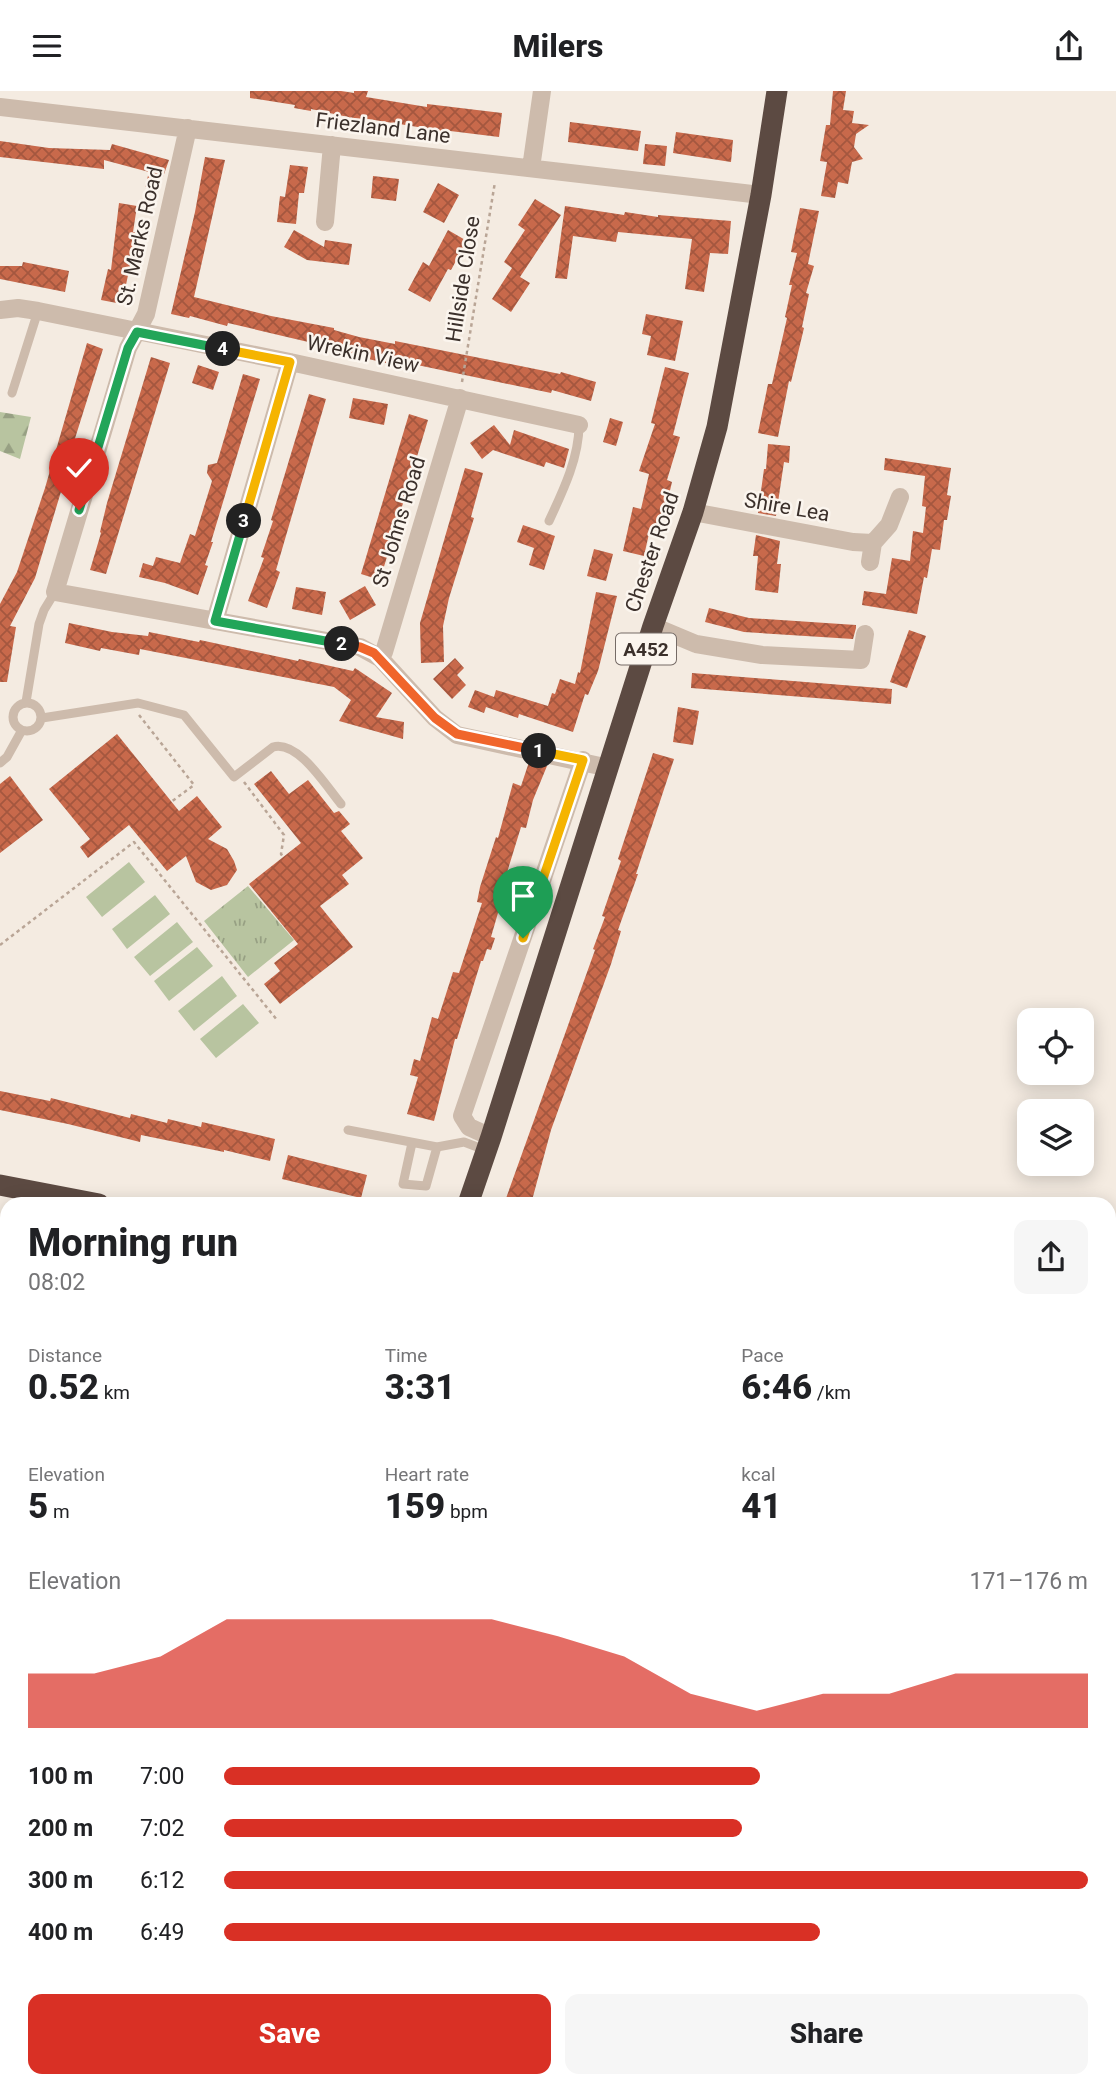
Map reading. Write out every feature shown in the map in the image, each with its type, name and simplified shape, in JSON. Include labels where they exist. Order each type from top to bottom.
[{"type":"highway","name":"Chester Road","points":[[470,1197],[653,626],[693,512],[717,427],[761,195],[777,91]]},
{"type":"highway","points":[[0,1185],[63,1197]]},
{"type":"street","points":[[531,168],[542,91]]},
{"type":"street","name":"Friezland Lane","points":[[4,102],[188,128],[761,195]]},
{"type":"street","name":"St. Marks Road","points":[[55,592],[128,348],[146,314],[188,128]]},
{"type":"street","points":[[325,222],[332,145]]},
{"type":"street","name":"Wrekin View","points":[[0,310],[18,308],[38,311],[579,425]]},
{"type":"street","points":[[215,621],[290,362]]},
{"type":"street","name":"St Johns Road","points":[[380,658],[460,398]]},
{"type":"street","points":[[870,562],[873,543],[889,524],[900,497]]},
{"type":"street","name":"Shire Lea","points":[[693,512],[853,542],[873,543]]},
{"type":"street","points":[[55,592],[360,647],[380,658],[435,718],[457,734],[583,760],[609,768]]},
{"type":"street","points":[[653,626],[696,644],[762,655],[861,660],[865,634]]},
{"type":"street","points":[[489,1144],[469,1127],[462,1116],[583,760]]},
{"type":"lane","points":[[12,393],[38,311]]},
{"type":"lane","points":[[549,521],[564,488],[579,439],[579,425]]},
{"type":"lane","points":[[26,702],[39,624],[55,592]]},
{"type":"lane","points":[[26,702],[39,708],[42,718]]},
{"type":"lane","points":[[26,702],[18,706],[13,713],[14,722],[22,730],[34,730],[42,718],[138,703],[184,715],[234,777],[272,747],[280,745],[291,749],[306,762],[341,804]]},
{"type":"lane","points":[[0,763],[7,757],[22,730]]},
{"type":"lane","points":[[348,1130],[437,1147],[464,1142],[489,1144]]},
{"type":"lane","points":[[412,1143],[403,1184],[426,1187],[437,1147]]},
{"type":"path","name":"Hillside Close","points":[[460,398],[498,165]]},
{"type":"path","points":[[130,705],[194,785],[172,802]]},
{"type":"path","points":[[238,774],[284,835],[281,854],[283,857]]},
{"type":"path","points":[[0,945],[134,842],[277,1020]]},
{"type":"green space","points":[[0,412],[31,417],[20,459],[0,451]]},
{"type":"green space","points":[[129,862],[145,882],[102,917],[86,897]]},
{"type":"green space","points":[[248,886],[294,940],[248,977],[204,921]]},
{"type":"green space","points":[[155,895],[170,914],[127,949],[112,929]]},
{"type":"green space","points":[[177,922],[193,942],[150,976],[134,957]]},
{"type":"green space","points":[[197,947],[213,966],[169,1001],[154,981]]},
{"type":"green space","points":[[222,976],[237,996],[194,1031],[178,1011]]},
{"type":"green space","points":[[243,1004],[259,1023],[216,1058],[200,1039]]},
{"type":"building","points":[[250,91],[368,91],[366,97],[427,107],[427,104],[502,113],[499,137],[442,130],[441,142],[422,140],[424,128],[294,108],[295,105],[250,98]]},
{"type":"building","points":[[833,91],[846,91],[843,110],[854,111],[852,123],[869,125],[856,134],[854,147],[863,159],[852,162],[848,184],[838,182],[835,198],[821,196],[827,162],[820,161],[826,125],[830,125]]},
{"type":"building","points":[[570,122],[641,131],[638,151],[568,142]]},
{"type":"building","points":[[676,132],[733,140],[731,162],[673,153]]},
{"type":"building","points":[[0,141],[49,148],[110,150],[112,144],[169,160],[163,177],[145,187],[149,172],[104,160],[104,169],[0,157]]},
{"type":"building","points":[[645,144],[667,146],[665,166],[643,164]]},
{"type":"building","points":[[205,157],[225,160],[194,297],[334,328],[359,337],[395,344],[395,341],[560,374],[561,372],[596,382],[591,401],[552,390],[551,393],[422,366],[386,360],[386,363],[228,323],[227,326],[171,314]]},
{"type":"building","points":[[290,165],[308,167],[304,193],[299,193],[296,224],[277,222],[280,196],[285,197]]},
{"type":"building","points":[[373,176],[399,179],[396,201],[371,198]]},
{"type":"building","points":[[438,183],[459,195],[444,223],[423,212]]},
{"type":"building","points":[[535,199],[561,215],[520,277],[530,283],[511,312],[492,299],[512,268],[504,262],[525,230],[518,225]]},
{"type":"building","points":[[119,203],[137,206],[133,232],[137,232],[122,304],[101,300],[108,269],[111,270]]},
{"type":"building","points":[[565,206],[624,215],[625,212],[658,217],[731,221],[728,254],[710,253],[704,292],[685,289],[692,239],[618,232],[616,242],[573,236],[567,279],[555,278]]},
{"type":"building","points":[[800,208],[819,211],[808,264],[814,266],[806,293],[809,294],[802,327],[804,328],[791,382],[789,381],[778,437],[758,433],[768,384],[772,384],[787,318],[785,317],[792,285],[789,285],[797,253],[791,252]]},
{"type":"building","points":[[294,230],[324,247],[325,240],[352,244],[349,265],[307,260],[284,247]]},
{"type":"building","points":[[448,230],[467,241],[430,302],[408,290],[423,262],[429,266]]},
{"type":"building","points":[[23,262],[69,271],[65,292],[0,279],[0,266],[22,266]]},
{"type":"building","points":[[646,314],[683,321],[675,361],[647,355],[651,336],[642,334]]},
{"type":"building","points":[[87,343],[103,349],[35,578],[10,626],[16,627],[7,682],[0,682],[0,604],[17,572],[45,488]]},
{"type":"building","points":[[151,357],[170,363],[106,574],[90,570],[107,503]]},
{"type":"building","points":[[198,365],[219,372],[213,390],[192,383]]},
{"type":"building","points":[[665,367],[689,373],[673,435],[680,437],[667,480],[672,482],[668,499],[659,531],[650,529],[644,556],[623,551],[633,507],[641,509],[649,474],[639,471],[655,424],[651,423]]},
{"type":"building","points":[[243,374],[260,379],[211,542],[205,565],[208,566],[198,595],[139,577],[143,563],[153,566],[156,557],[180,563],[190,534],[195,536],[212,481],[207,473],[208,465],[217,463]]},
{"type":"building","points":[[309,394],[326,399],[276,570],[280,572],[267,608],[248,601],[264,558],[261,557],[273,521],[271,520]]},
{"type":"building","points":[[353,398],[388,404],[384,425],[349,418]]},
{"type":"building","points":[[409,414],[428,420],[380,580],[361,574]]},
{"type":"building","points":[[610,418],[623,422],[616,446],[603,442]]},
{"type":"building","points":[[494,425],[510,445],[514,430],[569,449],[564,468],[546,462],[544,467],[493,450],[482,459],[470,443]]},
{"type":"building","points":[[768,444],[790,446],[789,463],[784,462],[776,516],[758,513]]},
{"type":"building","points":[[885,458],[951,468],[947,495],[951,496],[947,520],[944,520],[940,550],[932,549],[917,614],[862,605],[864,591],[886,594],[892,558],[910,561],[913,531],[923,533],[925,476],[884,470]]},
{"type":"building","points":[[465,468],[483,473],[471,517],[474,518],[443,626],[444,662],[421,663],[420,623]]},
{"type":"building","points":[[523,525],[555,536],[544,570],[529,565],[534,548],[517,542]]},
{"type":"building","points":[[756,535],[780,541],[777,564],[781,564],[778,593],[755,590],[758,556],[753,556]]},
{"type":"building","points":[[594,549],[613,554],[606,581],[587,576]]},
{"type":"building","points":[[365,586],[376,605],[350,620],[339,601]]},
{"type":"building","points":[[296,587],[326,592],[322,615],[292,609]]},
{"type":"building","points":[[596,592],[617,596],[598,671],[588,695],[585,694],[573,732],[519,714],[518,718],[486,707],[484,713],[468,707],[475,690],[494,697],[496,690],[548,706],[560,679],[575,684],[578,672],[580,673]]},
{"type":"building","points":[[709,608],[749,618],[856,625],[856,628],[853,639],[744,632],[705,622]]},
{"type":"building","points":[[69,623],[112,632],[148,636],[149,632],[199,642],[200,640],[353,671],[355,668],[392,693],[376,717],[404,722],[403,739],[339,721],[351,700],[334,687],[140,649],[139,655],[101,648],[100,651],[65,643]]},
{"type":"building","points":[[909,630],[926,636],[907,688],[890,682]]},
{"type":"building","points":[[455,658],[464,668],[457,675],[466,685],[452,699],[433,679]]},
{"type":"building","points":[[692,673],[892,689],[891,704],[691,688]]},
{"type":"building","points":[[678,707],[699,711],[693,745],[673,742]]},
{"type":"building","points":[[117,734],[179,811],[197,796],[222,827],[208,839],[227,849],[234,861],[237,870],[227,885],[211,890],[196,882],[186,856],[167,871],[129,825],[88,858],[80,847],[90,839],[49,789]]},
{"type":"building","points":[[653,753],[674,759],[618,930],[621,931],[611,964],[551,1130],[533,1197],[507,1197],[595,950],[593,949],[605,917],[602,916],[621,861],[618,859]]},
{"type":"building","points":[[529,762],[547,766],[533,800],[526,828],[521,827],[497,905],[500,906],[491,937],[495,938],[491,950],[487,949],[481,961],[455,1039],[434,1121],[407,1114],[418,1077],[410,1075],[414,1059],[420,1061],[432,1017],[438,1019],[453,972],[459,973],[482,903],[477,902],[480,887],[496,837],[498,838],[513,783],[521,786]]},
{"type":"building","points":[[271,771],[289,794],[308,780],[334,813],[339,811],[350,824],[341,831],[363,858],[342,875],[349,884],[320,906],[353,947],[280,1004],[264,984],[280,971],[274,963],[298,944],[249,884],[301,843],[254,784]]},
{"type":"building","points":[[10,776],[43,820],[0,853],[0,784]]},
{"type":"building","points":[[0,1091],[50,1101],[51,1098],[130,1118],[131,1114],[167,1123],[168,1119],[201,1127],[202,1122],[275,1139],[270,1161],[141,1135],[140,1142],[0,1110]]},
{"type":"building","points":[[288,1155],[367,1175],[361,1197],[282,1179]]},
{"type":"route","points":[[79,510],[128,348],[137,332],[290,362],[215,621],[360,647],[380,658],[435,718],[457,734],[583,760],[523,938]]}]
